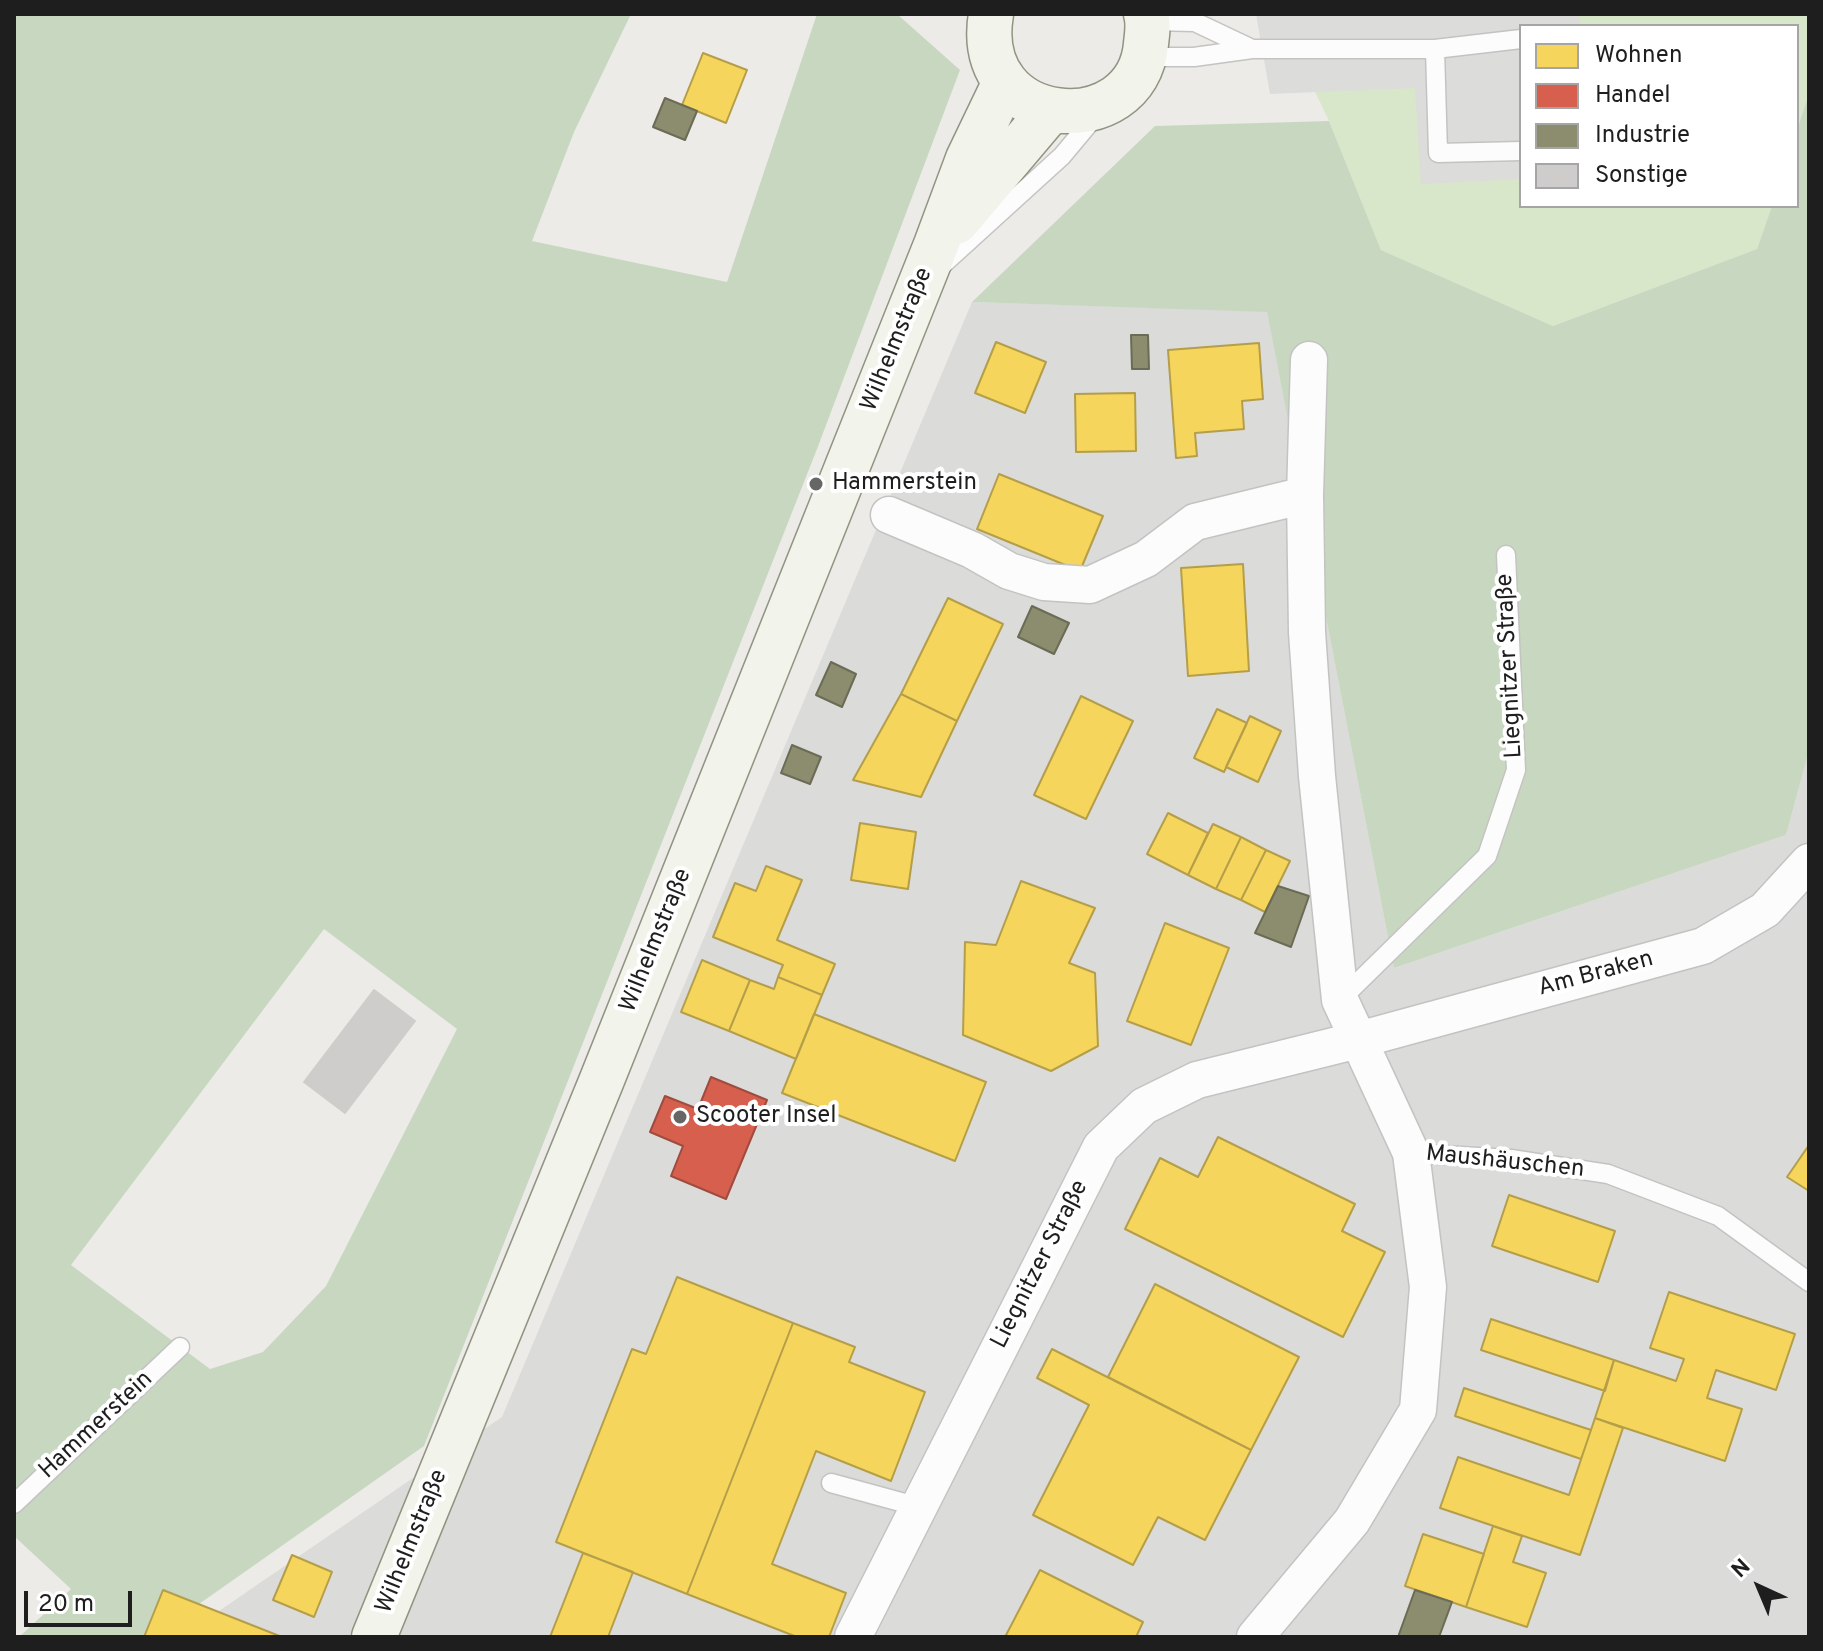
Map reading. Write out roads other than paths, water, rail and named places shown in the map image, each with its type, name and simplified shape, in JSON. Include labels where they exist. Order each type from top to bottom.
[{"type":"main road","points":[[977,20],[1005,82],[1025,100],[1050,111],[1079,112],[1106,104],[1130,84],[1147,31]]},
{"type":"main road","name":"Wilhelmstraße","points":[[374,1637],[601,1082],[968,159],[1005,82]]},
{"type":"main road","name":"Wilhelmstraße","points":[[928,264],[1050,111]]},
{"type":"street","points":[[1255,1637],[1352,1521],[1418,1410],[1428,1287],[1411,1153],[1340,1000],[1325,865],[1309,664],[1305,495],[1309,360]]},
{"type":"street","points":[[889,515],[972,550],[1009,571],[1044,582],[1090,585],[1146,559],[1195,522],[1305,495]]},
{"type":"street","name":"Am Braken","points":[[1358,1040],[1703,946],[1765,910],[1809,862]]},
{"type":"street","name":"Liegnitzer Straße","points":[[862,1634],[919,1507],[1101,1147],[1144,1106],[1197,1080],[1358,1040]]},
{"type":"lane","points":[[1147,31],[1195,22],[1252,49]]},
{"type":"lane","points":[[1147,31],[1194,57],[1252,49],[1435,49],[1519,39]]},
{"type":"lane","points":[[1435,49],[1438,153],[1519,151]]},
{"type":"lane","points":[[928,264],[1062,156],[1106,104]]},
{"type":"lane","name":"Liegnitzer Straße","points":[[1340,1000],[1487,856],[1516,770],[1506,555]]},
{"type":"lane","name":"Maushäuschen","points":[[1411,1153],[1511,1159],[1608,1174],[1718,1216],[1809,1282]]},
{"type":"lane","name":"Hammerstein","points":[[14,1504],[180,1347]]},
{"type":"lane","points":[[831,1483],[919,1507]]},
{"type":"place","name":"Hammerstein","points":[[816,484]]},
{"type":"place","name":"Scooter Insel","points":[[680,1117]]}]
